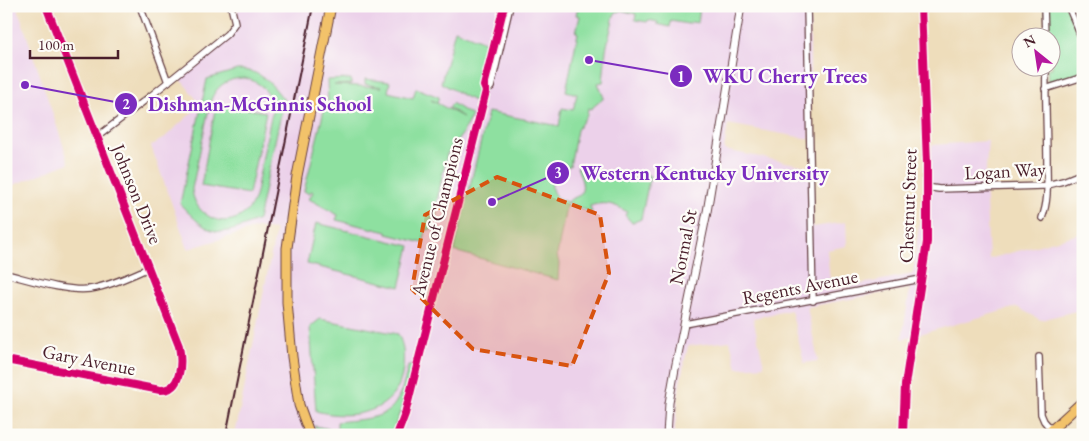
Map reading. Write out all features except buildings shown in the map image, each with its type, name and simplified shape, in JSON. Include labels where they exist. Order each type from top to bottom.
[{"type":"main road","points":[[310,435],[299,405],[292,357],[286,302],[287,248],[297,176],[331,6]]},
{"type":"main road","points":[[1050,432],[1083,401]]},
{"type":"street","name":"Johnson Drive","points":[[46,6],[180,352],[180,367],[177,381],[173,388],[166,390]]},
{"type":"street","points":[[140,6],[168,82]]},
{"type":"street","points":[[97,137],[223,37],[233,27],[235,20],[231,6]]},
{"type":"street","name":"Avenue of Champions","points":[[486,91],[484,86],[504,6]]},
{"type":"street","name":"Avenue of Champions","points":[[397,435],[405,414],[486,91],[490,87],[510,6]]},
{"type":"street","name":"Normal St","points":[[668,435],[672,385],[707,212],[741,6]]},
{"type":"street","points":[[807,6],[813,301]]},
{"type":"street","name":"Chestnut Street","points":[[903,435],[905,386],[927,242],[921,6]]},
{"type":"street","points":[[1044,6],[1045,28]]},
{"type":"street","points":[[1068,6],[1083,40]]},
{"type":"street","points":[[1045,89],[1083,77]]},
{"type":"street","points":[[1042,218],[1046,202],[1047,185],[1046,78]]},
{"type":"street","name":"Logan Way","points":[[926,187],[939,189],[980,189],[1047,185],[1083,173]]},
{"type":"street","points":[[6,274],[67,288],[88,289],[102,286],[149,268]]},
{"type":"street","name":"Regents Avenue","points":[[685,324],[921,279]]},
{"type":"street","points":[[1039,356],[1041,414],[1050,432]]},
{"type":"street","name":"Gary Avenue","points":[[6,360],[156,390],[166,390]]},
{"type":"highlighted area","points":[[497,177],[600,215],[609,273],[572,366],[473,349],[412,289],[425,215]]},
{"type":"shaded area","points":[[6,6],[17,6],[69,163],[6,188]]},
{"type":"shaded area","points":[[236,6],[810,6],[810,139],[728,124],[724,150],[811,167],[813,227],[846,222],[847,246],[827,250],[831,290],[913,274],[932,145],[988,141],[985,182],[989,259],[1083,233],[1083,309],[1041,320],[1017,307],[902,339],[910,288],[807,307],[818,361],[804,363],[791,310],[753,318],[764,366],[737,368],[730,341],[688,346],[680,383],[674,435],[235,435],[276,230],[257,228],[188,249],[151,146],[164,138],[196,109],[197,100],[179,77],[229,37],[236,29],[238,15]]},
{"type":"green space","points":[[578,6],[700,6],[698,23],[692,22],[688,24],[671,21],[670,27],[648,20],[647,22],[635,20],[636,14],[620,10],[616,12],[606,50],[603,82],[598,83],[604,98],[592,109],[588,108],[587,115],[577,130],[570,166],[558,173],[552,184],[555,195],[567,202],[557,255],[559,263],[558,280],[454,251],[488,112],[559,126],[562,108],[573,110],[577,94],[566,91],[578,33],[576,32],[580,16],[576,15]]},
{"type":"green space","points":[[1045,6],[1067,6],[1083,45],[1083,74],[1051,85],[1048,84],[1048,78],[1062,78],[1062,28],[1046,28]]},
{"type":"green space","points":[[455,30],[492,45],[477,103],[441,83]]},
{"type":"green space","points":[[237,70],[245,70],[264,78],[284,100],[258,220],[224,232],[208,228],[200,223],[180,204],[207,79]],"holes":[[[239,78],[251,80],[264,88],[270,97],[273,108],[256,194],[251,206],[243,215],[232,220],[221,221],[206,215],[200,209],[195,202],[192,189],[210,103],[215,92],[228,81]]]},
{"type":"green space","points":[[351,79],[351,84],[334,85],[382,87],[365,84],[365,79],[390,82],[388,92],[413,98],[416,88],[439,97],[437,102],[431,100],[463,117],[449,108],[452,103],[472,116],[464,132],[447,154],[436,205],[437,217],[432,218],[433,229],[426,230],[423,243],[336,220],[338,215],[309,199],[313,192],[311,191],[309,194],[304,191],[325,106],[328,105],[327,80]]},
{"type":"green space","points":[[216,104],[266,112],[249,194],[201,186]]},
{"type":"green space","points":[[577,167],[600,172],[599,174],[602,175],[603,172],[617,175],[617,179],[621,180],[622,177],[639,180],[641,172],[650,176],[641,219],[632,223],[625,215],[627,212],[614,205],[600,204],[590,206],[592,213],[567,202],[578,196],[582,190],[582,182]]},
{"type":"green space","points":[[316,223],[410,246],[400,287],[307,264]]},
{"type":"green space","points":[[320,319],[398,334],[403,351],[403,368],[400,383],[393,395],[383,404],[358,414],[330,414],[316,411],[310,327]]},
{"type":"green space","points":[[408,366],[413,366],[392,435],[319,435],[314,426],[337,430],[337,422],[378,416],[387,412],[399,396]]},
{"type":"railway","points":[[226,435],[313,6]]},
{"type":"cycle path","points":[[6,360],[160,390],[173,386],[180,367],[179,346],[46,6]]},
{"type":"cycle path","points":[[397,435],[405,414],[486,91],[484,86],[504,6]]},
{"type":"cycle path","points":[[903,435],[905,385],[927,242],[927,163],[921,6]]},
{"type":"place","name":"WKU Cherry Trees","points":[[589,60]]},
{"type":"place","name":"Dishman-McGinnis School","points":[[25,85]]},
{"type":"place","name":"Western Kentucky University","points":[[492,202]]}]
